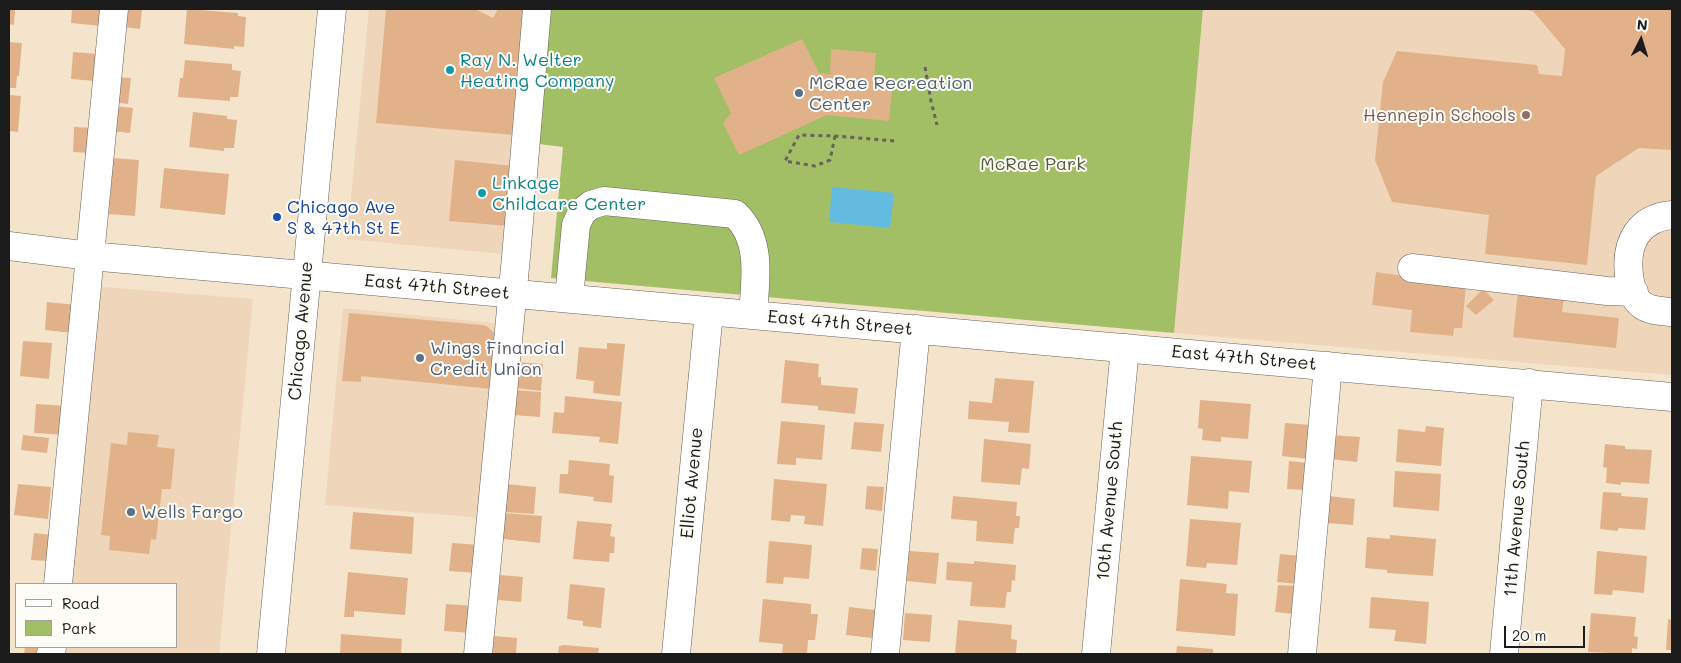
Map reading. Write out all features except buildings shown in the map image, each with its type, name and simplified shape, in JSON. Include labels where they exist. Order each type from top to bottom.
[{"type":"street","points":[[58,583],[114,9]]},
{"type":"street","name":"Chicago Avenue","points":[[271,654],[332,9]]},
{"type":"street","points":[[478,654],[516,257],[537,9]]},
{"type":"street","points":[[569,298],[576,225],[582,212],[591,205],[604,201],[735,214],[744,223],[751,236],[754,251],[755,280],[752,315]]},
{"type":"street","points":[[1672,215],[1656,218],[1642,226],[1634,237],[1629,254],[1631,287],[1636,300],[1648,309],[1672,312]]},
{"type":"street","name":"East 47th Street","points":[[9,246],[90,256],[307,276],[1672,397]]},
{"type":"street","points":[[1412,268],[1607,291],[1634,292]]},
{"type":"street","name":"Elliot Avenue","points":[[676,654],[709,312]]},
{"type":"street","points":[[885,654],[916,329]]},
{"type":"street","name":"10th Avenue South","points":[[1096,654],[1125,348]]},
{"type":"street","points":[[1302,654],[1328,366]]},
{"type":"street","name":"11th Avenue South","points":[[1504,654],[1529,383]]},
{"type":"path","points":[[925,67],[937,125]]},
{"type":"path","points":[[834,136],[830,160],[815,166],[785,161],[799,135],[834,136],[895,141]]},
{"type":"shaded area","points":[[369,9],[551,9],[539,144],[512,255],[347,239]]},
{"type":"shaded area","points":[[1203,9],[1672,9],[1672,375],[1174,333]]},
{"type":"shaded area","points":[[92,286],[253,299],[219,654],[57,654],[58,648],[178,648],[178,583],[64,583]]},
{"type":"shaded area","points":[[343,308],[503,324],[482,518],[325,505]]},
{"type":"green space","name":"McRae Park","points":[[551,9],[1203,9],[1174,333],[551,278],[563,147],[539,144]]},
{"type":"water","points":[[832,187],[894,193],[890,228],[829,222]]},
{"type":"place","name":"Ray N. Welter Heating Company","points":[[450,70]]},
{"type":"place","name":"McRae Recreation Center","points":[[799,93]]},
{"type":"place","name":"Hennepin Schools","points":[[1526,115]]},
{"type":"place","name":"Linkage Childcare Center","points":[[482,193]]},
{"type":"place","name":"Chicago Ave S & 47th St E","points":[[277,217]]},
{"type":"place","name":"Wings Financial Credit Union","points":[[420,358]]},
{"type":"place","name":"Wells Fargo","points":[[131,512]]}]
